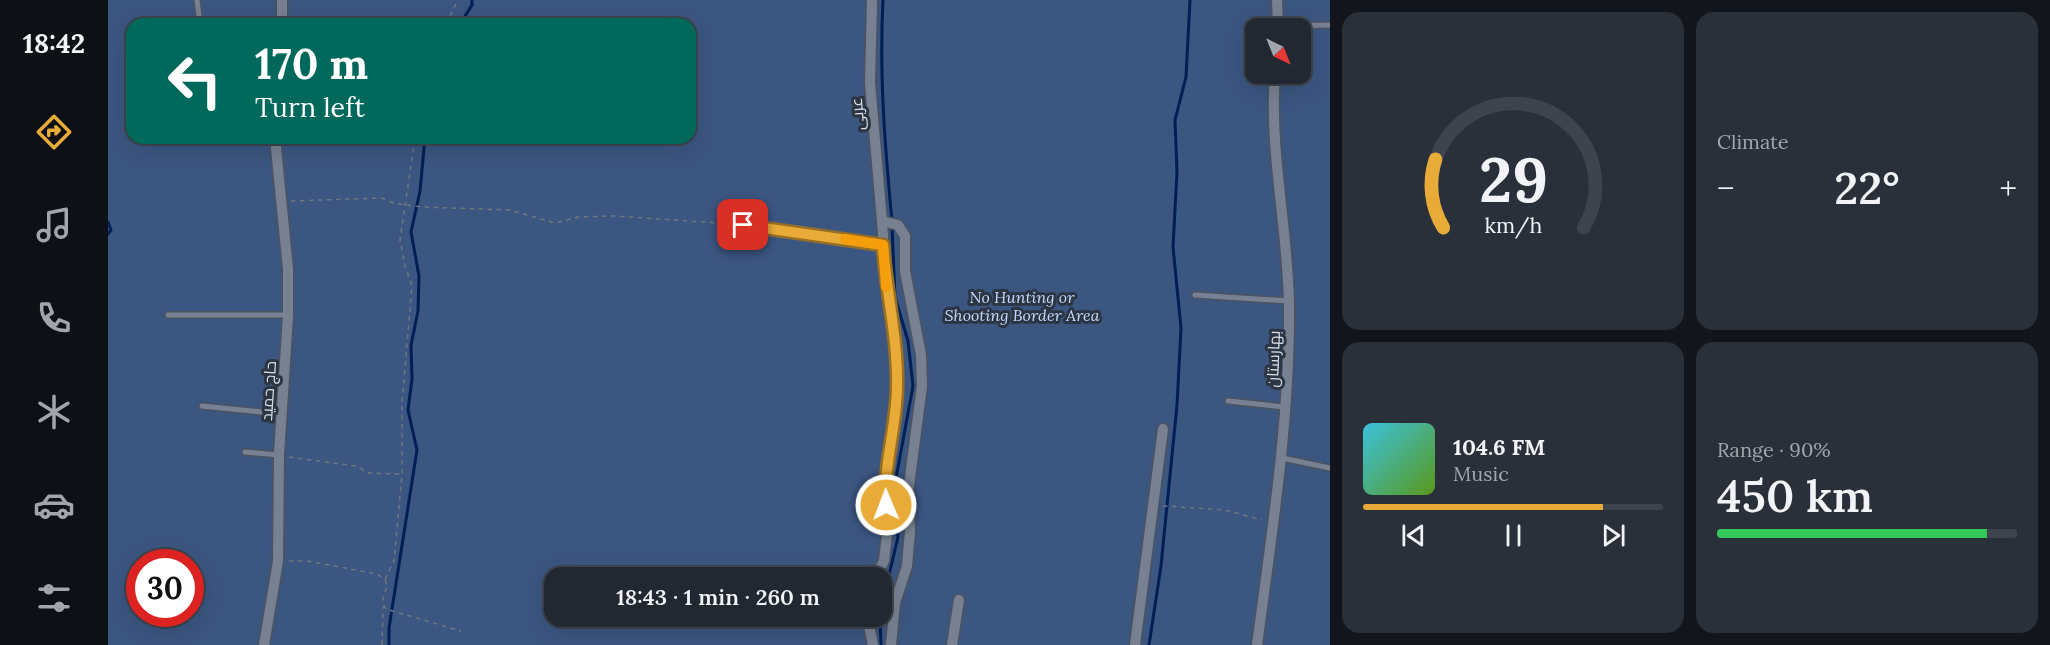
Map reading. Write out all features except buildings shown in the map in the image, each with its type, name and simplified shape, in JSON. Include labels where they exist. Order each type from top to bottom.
[{"type":"street","points":[[282,0],[282,18]]},
{"type":"street","name":"عربی","points":[[872,0],[870,82],[890,223]]},
{"type":"street","points":[[1277,0],[1278,18]]},
{"type":"street","name":"بهارستان","points":[[1257,645],[1282,458],[1286,407],[1289,301],[1274,136],[1275,84]]},
{"type":"street","name":"حاج حمید","points":[[264,645],[278,561],[279,455],[288,315],[288,269],[276,144]]},
{"type":"street","points":[[881,567],[884,561],[888,525],[885,485],[897,388],[896,337],[887,296],[883,245],[890,223],[905,236],[905,271],[921,355],[922,386],[908,493],[910,531],[907,566],[895,603],[891,645]]},
{"type":"street","points":[[1135,645],[1163,429]]},
{"type":"street","points":[[952,645],[958,600]]},
{"type":"street","points":[[869,627],[873,645]]},
{"type":"lane","points":[[198,0],[200,18]]},
{"type":"lane","points":[[1311,26],[1330,25]]},
{"type":"lane","points":[[740,206],[743,225],[883,245]]},
{"type":"lane","points":[[1195,296],[1289,301]]},
{"type":"lane","points":[[168,315],[288,315]]},
{"type":"lane","points":[[1228,401],[1286,407]]},
{"type":"lane","points":[[202,406],[282,414]]},
{"type":"lane","points":[[245,452],[279,455]]},
{"type":"lane","points":[[1282,458],[1330,468]]},
{"type":"path","points":[[449,18],[458,0]]},
{"type":"path","points":[[385,579],[394,561],[402,474],[402,402],[412,286],[400,240],[414,144]]},
{"type":"path","points":[[282,202],[382,198],[422,207],[510,210],[555,223],[578,217],[615,216],[743,225]]},
{"type":"path","points":[[279,455],[356,466],[369,473],[388,476],[402,474]]},
{"type":"path","points":[[1161,506],[1225,510],[1273,523]]},
{"type":"path","points":[[278,561],[308,561],[377,574],[385,579],[387,586],[383,606],[382,645]]},
{"type":"path","points":[[383,606],[386,609],[461,631]]},
{"type":"green space","name":"No Hunting or Shooting Border Area","points":[[108,0],[1330,0],[1330,645],[108,645]]},
{"type":"waterway","points":[[464,18],[472,5],[472,0]]},
{"type":"waterway","points":[[883,0],[882,83],[892,221]]},
{"type":"waterway","points":[[1149,645],[1161,566],[1177,405],[1181,328],[1173,247],[1177,172],[1175,120],[1186,77],[1190,0]]},
{"type":"waterway","points":[[389,645],[389,628],[417,450],[408,410],[412,379],[411,345],[418,311],[419,276],[411,232],[420,191],[424,144]]},
{"type":"waterway","points":[[108,222],[111,230],[108,234]]},
{"type":"waterway","points":[[891,567],[898,537],[894,489],[913,386],[908,341],[895,297],[892,227]]},
{"type":"waterway","points":[[880,627],[881,645]]},
{"type":"slow traffic","points":[[845,239],[883,245],[886,287]]},
{"type":"route","points":[[743,225],[883,245],[887,296],[896,337],[897,388],[885,485],[886,505]]}]
